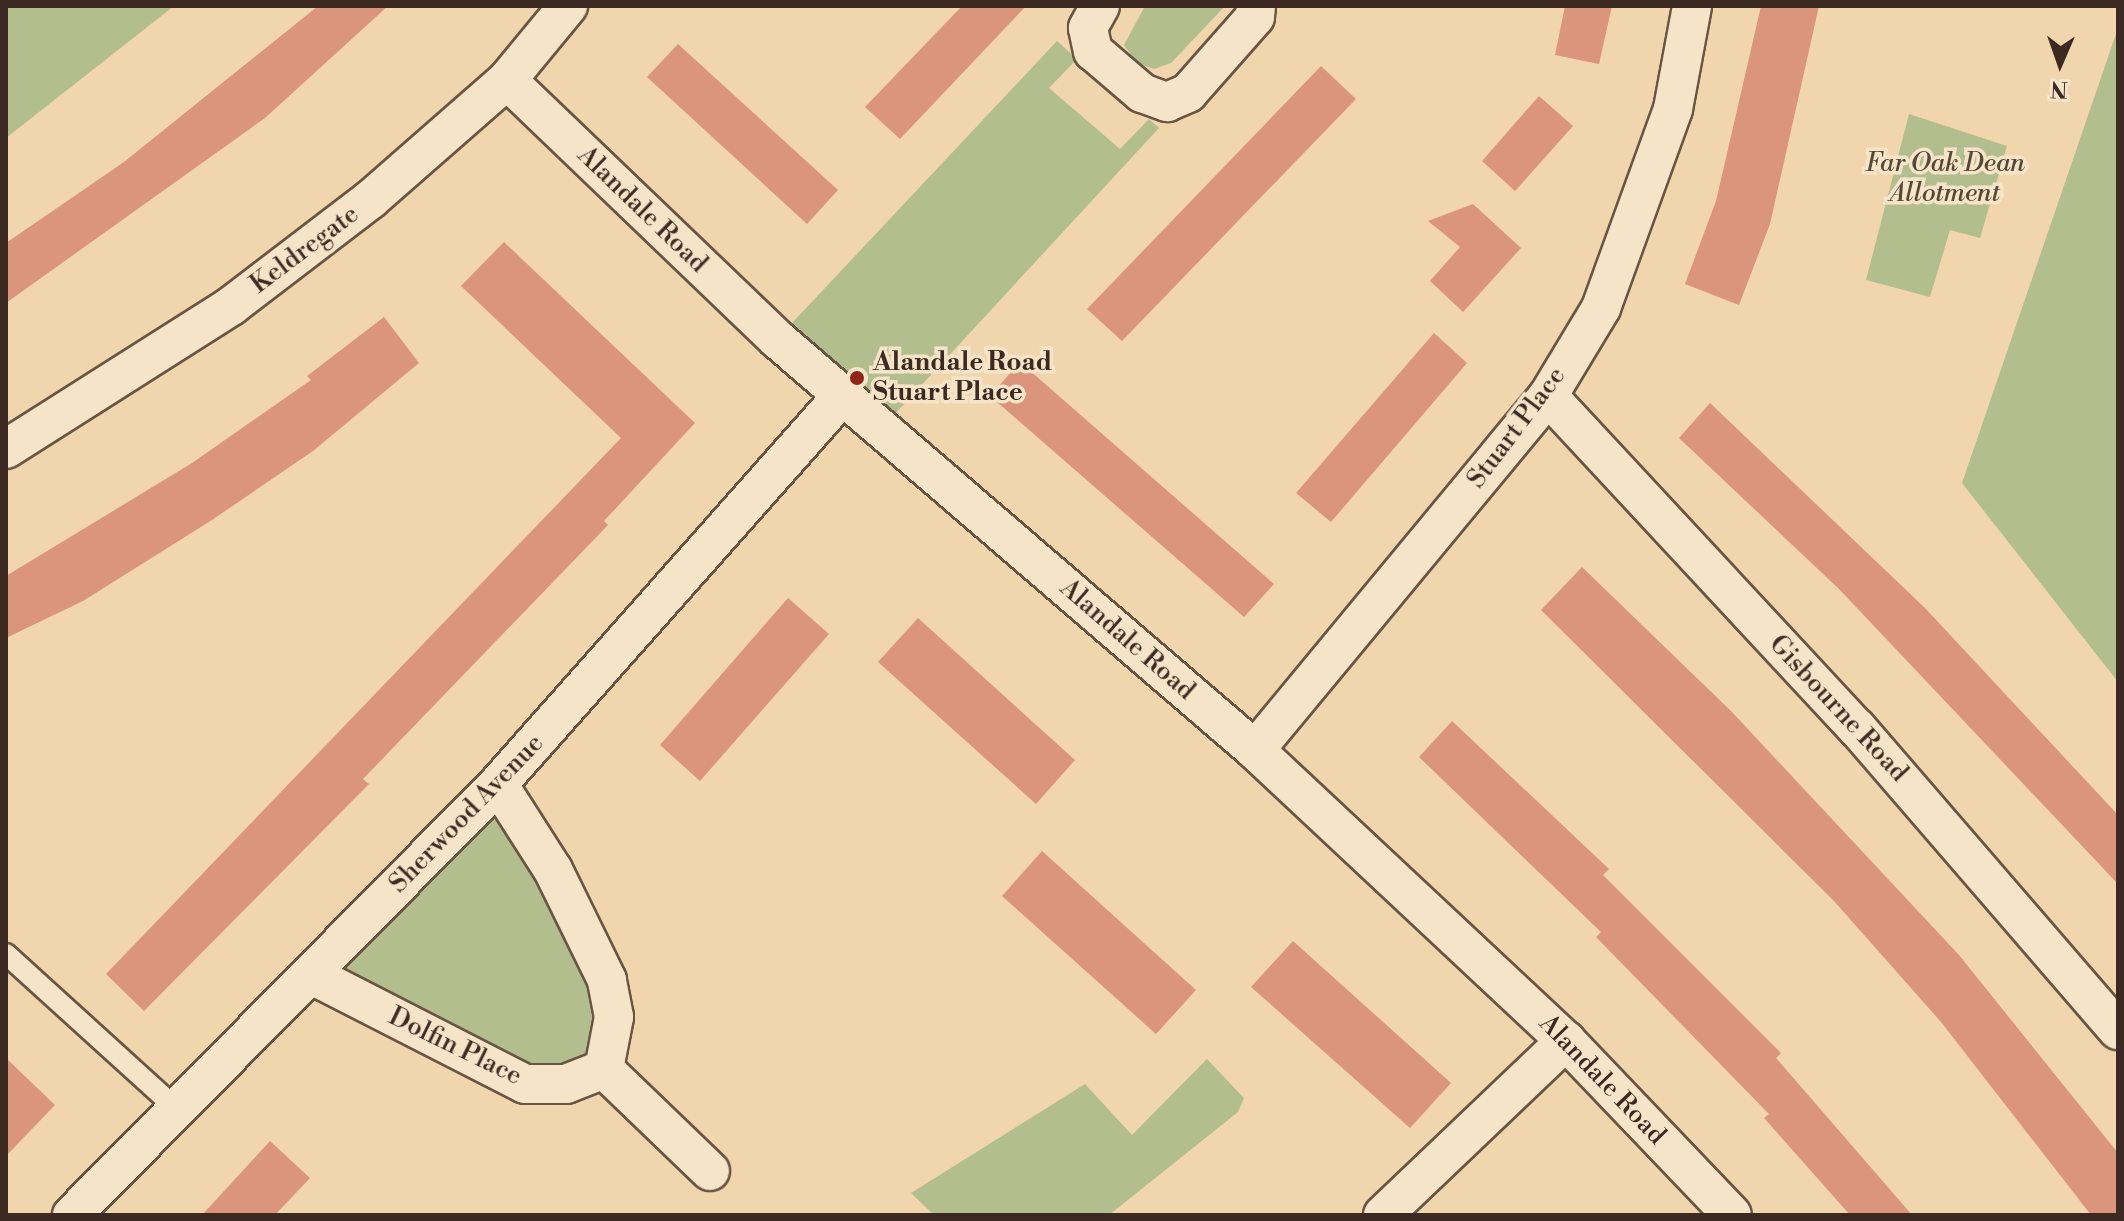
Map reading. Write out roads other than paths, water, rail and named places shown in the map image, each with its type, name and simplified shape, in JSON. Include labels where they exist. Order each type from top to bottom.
[{"type":"street","name":"Keldregate","points":[[6,449],[231,306],[371,199],[507,80],[568,6]]},
{"type":"street","points":[[1100,6],[1088,28],[1093,51],[1142,93],[1167,102],[1188,93],[1255,17],[1256,6]]},
{"type":"street","name":"Stuart Place","points":[[1255,750],[1548,396],[1601,308],[1673,109],[1692,6]]},
{"type":"street","name":"Alandale Road","points":[[507,80],[843,395],[1255,750],[1566,1041],[1732,1215]]},
{"type":"street","name":"Sherwood Avenue","points":[[72,1215],[498,784],[843,395]]},
{"type":"street","name":"Gisbourne Road","points":[[1548,396],[1857,728],[2118,1030]]},
{"type":"street","points":[[498,784],[553,870],[607,980],[614,1017],[604,1069],[710,1171]]},
{"type":"street","name":"Dolfin Place","points":[[312,975],[525,1084],[566,1084],[604,1069]]},
{"type":"street","points":[[1383,1215],[1566,1041]]},
{"type":"lane","points":[[6,954],[176,1108]]},
{"type":"place","name":"Alandale Road Stuart Place","points":[[857,378]]},
{"type":"park label","name":"Far Oak Dean Allotment","points":[[1945,179]]}]
